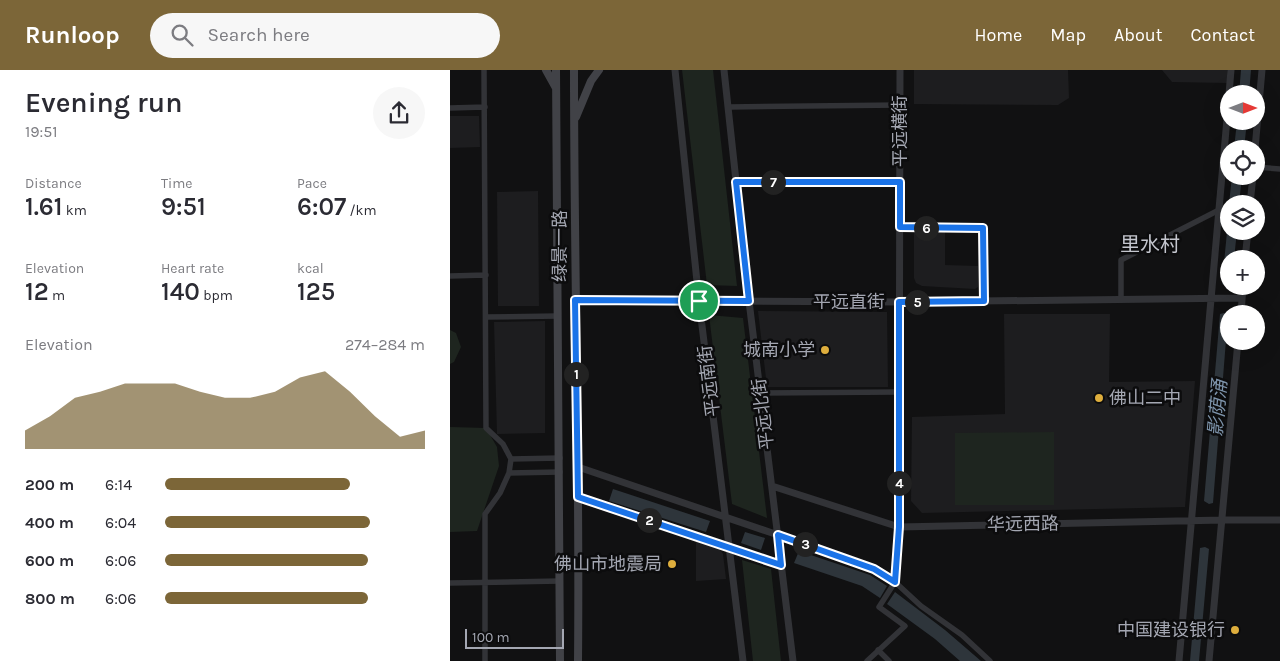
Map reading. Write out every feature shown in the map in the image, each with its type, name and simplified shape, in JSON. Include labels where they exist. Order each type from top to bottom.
[{"type":"main road","points":[[546,70],[557,90]]},
{"type":"main road","name":"绿景一路","points":[[556,70],[560,661]]},
{"type":"main road","name":"绿景一路","points":[[574,70],[578,661]]},
{"type":"main road","points":[[574,122],[591,80],[599,70]]},
{"type":"street","points":[[484,70],[486,428],[503,444],[511,459],[510,473],[485,514],[485,661]]},
{"type":"street","name":"平远南街","points":[[675,70],[699,301],[743,661]]},
{"type":"street","name":"平远北街","points":[[724,70],[749,301],[793,661]]},
{"type":"street","name":"平远横街","points":[[895,582],[899,527],[900,70]]},
{"type":"street","points":[[1230,85],[1231,70]]},
{"type":"street","points":[[1256,140],[1262,70]]},
{"type":"street","points":[[729,107],[900,106]]},
{"type":"street","points":[[450,108],[485,107]]},
{"type":"street","points":[[1179,661],[1214,299],[1226,130]]},
{"type":"street","points":[[1265,168],[1280,169]]},
{"type":"street","points":[[736,182],[900,182]]},
{"type":"street","points":[[1121,300],[1122,260],[1219,210]]},
{"type":"street","points":[[900,227],[983,228],[984,301]]},
{"type":"street","points":[[450,276],[486,275]]},
{"type":"street","points":[[1239,305],[1240,295]]},
{"type":"street","name":"平远直街","points":[[575,300],[899,302],[1239,298]]},
{"type":"street","points":[[486,316],[558,316]]},
{"type":"street","points":[[1209,661],[1237,350]]},
{"type":"street","points":[[760,393],[899,392]]},
{"type":"street","points":[[511,459],[560,458]]},
{"type":"street","points":[[578,467],[874,569],[895,582],[921,606],[962,635],[990,661]]},
{"type":"street","points":[[510,473],[560,472]]},
{"type":"street","name":"华远西路","points":[[772,486],[899,527],[1192,520],[1280,520]]},
{"type":"street","points":[[578,497],[781,565]]},
{"type":"street","points":[[450,583],[560,581]]},
{"type":"street","points":[[867,661],[905,626],[879,607],[895,582]]},
{"type":"street","points":[[878,650],[889,661]]},
{"type":"shaded area","points":[[682,70],[713,70],[737,286],[707,285]]},
{"type":"shaded area","points":[[914,70],[1068,70],[1069,98],[1058,105],[914,104]]},
{"type":"shaded area","points":[[1162,70],[1227,70],[1227,83],[1172,82]]},
{"type":"shaded area","points":[[450,116],[479,116],[480,147],[450,148]]},
{"type":"shaded area","points":[[538,191],[539,306],[498,306],[497,192]]},
{"type":"shaded area","points":[[914,230],[945,230],[945,265],[978,266],[978,287],[975,289],[922,286],[916,283],[914,278]]},
{"type":"shaded area","name":"城南小学","points":[[758,311],[887,312],[888,387],[767,387]]},
{"type":"shaded area","name":"佛山二中","points":[[1004,314],[1110,314],[1109,382],[1195,381],[1185,507],[922,513],[911,501],[912,417],[1005,414]]},
{"type":"shaded area","points":[[709,315],[743,318],[767,518],[732,504]]},
{"type":"shaded area","points":[[545,321],[545,433],[497,434],[494,322]]},
{"type":"shaded area","points":[[450,330],[456,333],[461,347],[454,362],[450,364]]},
{"type":"shaded area","points":[[450,427],[486,428],[497,447],[499,466],[477,531],[450,532]]},
{"type":"shaded area","points":[[1054,432],[1054,505],[955,505],[955,433]]},
{"type":"shaded area","points":[[696,539],[719,548],[723,554],[726,579],[696,581]]},
{"type":"shaded area","points":[[742,560],[771,569],[781,661],[753,661]]},
{"type":"water","points":[[1241,70],[1251,70],[1250,85],[1240,85]]},
{"type":"water","points":[[1236,130],[1246,130],[1245,140],[1235,140]]},
{"type":"water","points":[[1231,185],[1241,185],[1240,195],[1230,195]]},
{"type":"water","points":[[1226,240],[1236,240],[1235,250],[1225,250]]},
{"type":"water","name":"影荫涌","points":[[1220,314],[1220,350],[1225,350],[1213,503],[1209,504],[1204,501]]},
{"type":"water","points":[[613,489],[710,521],[706,532],[609,501]]},
{"type":"water","points":[[745,532],[765,538],[761,550],[741,543]]},
{"type":"water","points":[[1205,547],[1209,549],[1199,661],[1190,661],[1200,548]]},
{"type":"water","points":[[799,551],[870,575],[887,586],[880,598],[862,586],[794,563]]},
{"type":"water","points":[[895,592],[945,630],[981,661],[960,661],[935,639],[887,604]]},
{"type":"place","name":"城南小学","points":[[825,350]]},
{"type":"place","name":"佛山二中","points":[[1099,398]]},
{"type":"place","name":"佛山市地震局","points":[[672,564]]},
{"type":"place","name":"中国建设银行","points":[[1235,630]]},
{"type":"district","name":"里水村","points":[[1150,244]]},
{"type":"route","points":[[736,182],[900,182],[900,227],[983,228],[984,301],[899,302],[899,527],[895,582],[874,569],[778,535],[781,565],[578,497],[575,300],[699,301],[749,301],[736,182]]}]
